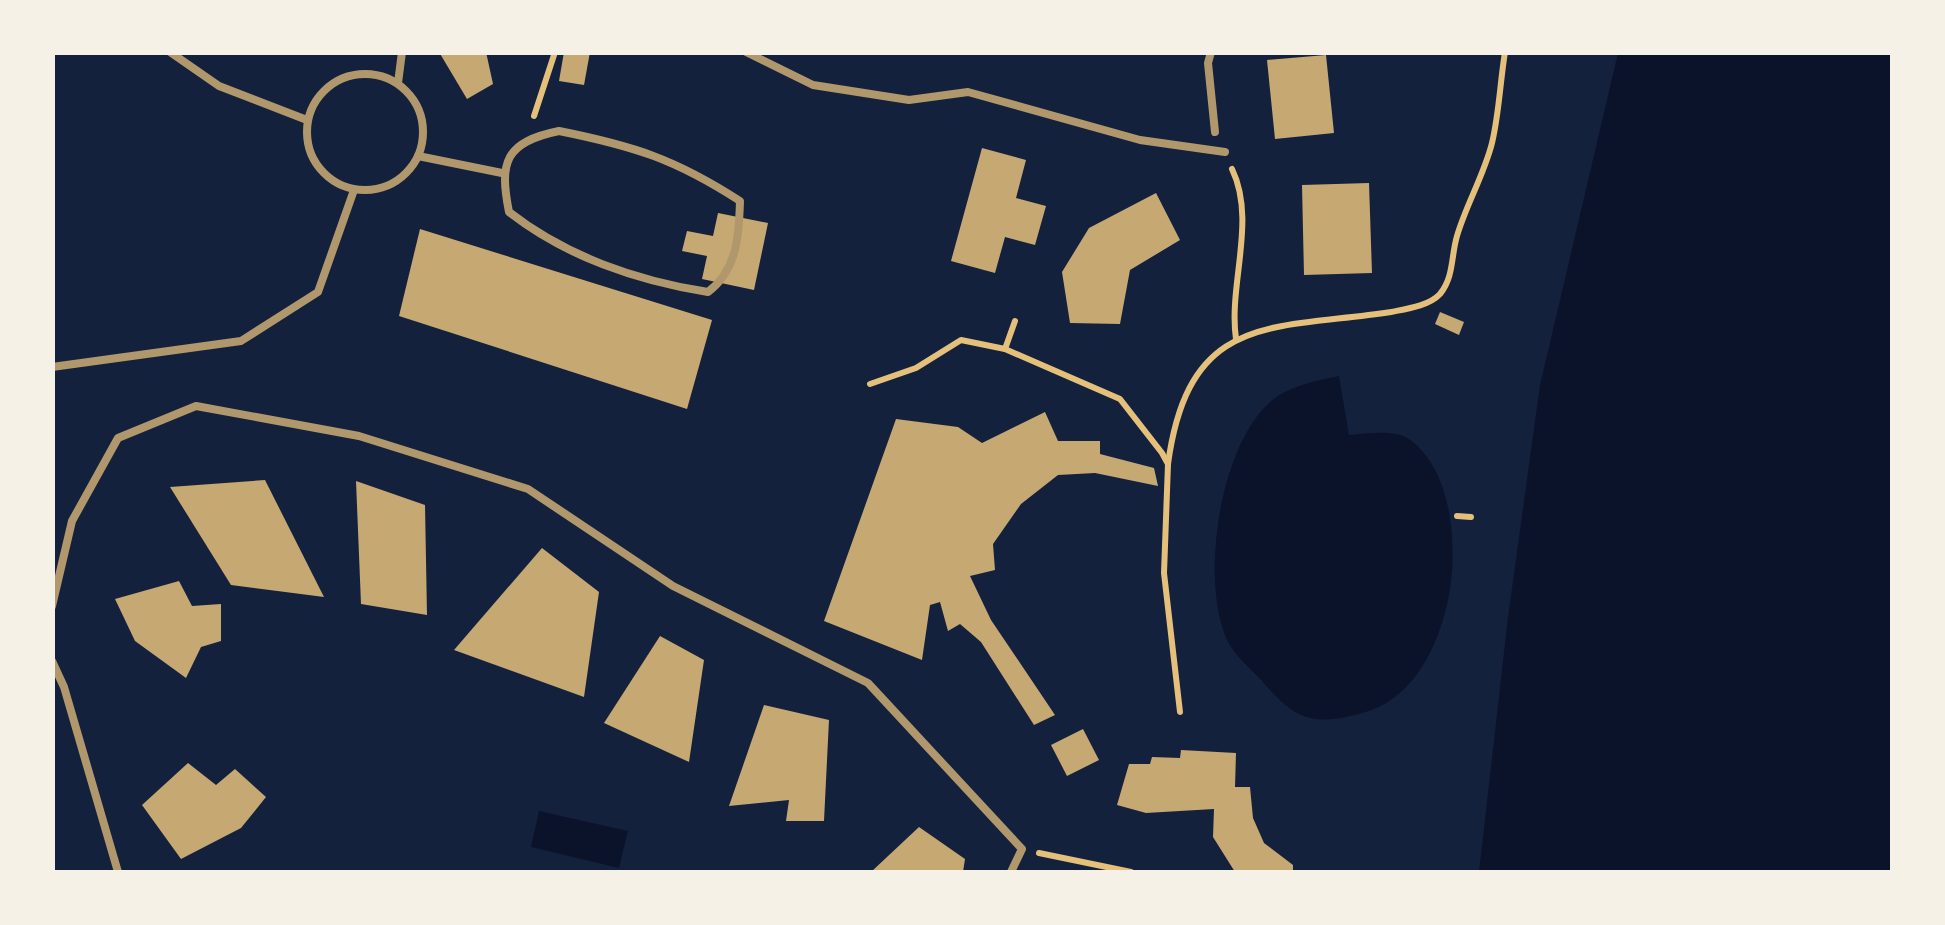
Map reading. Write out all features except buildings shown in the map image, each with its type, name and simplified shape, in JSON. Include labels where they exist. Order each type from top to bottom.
[{"type":"lane","points":[[170,52],[218,86],[307,120]]},
{"type":"lane","points":[[398,83],[402,52]]},
{"type":"lane","points":[[746,52],[812,85],[909,100],[968,92],[1140,140],[1224,152]]},
{"type":"lane","points":[[1211,52],[1208,63],[1214,132]]},
{"type":"lane","points":[[354,74],[377,74],[398,83],[414,98],[422,118],[423,142],[418,156],[399,180],[378,189],[354,190],[332,181],[316,164],[307,143],[307,120],[316,98],[334,82],[354,74]]},
{"type":"lane","points":[[559,130],[611,141],[683,164],[740,201],[739,229],[727,278],[708,292],[662,285],[546,242],[508,212],[502,173],[507,159],[528,137],[559,130]]},
{"type":"lane","points":[[418,156],[502,173]]},
{"type":"lane","points":[[52,367],[241,340],[318,292],[354,190]]},
{"type":"lane","points":[[52,606],[72,522],[118,438],[196,406],[359,436],[528,489],[673,586],[868,682],[1022,849],[1011,872]]},
{"type":"lane","points":[[52,660],[64,687],[118,872]]},
{"type":"path","points":[[529,131],[554,52]]},
{"type":"path","points":[[1180,712],[1164,573],[1168,464],[1176,426],[1197,380],[1212,358],[1236,339],[1271,325],[1352,320],[1412,308],[1438,297],[1450,275],[1466,208],[1491,147],[1506,52]]},
{"type":"path","points":[[1224,152],[1237,180],[1240,277],[1232,314],[1236,339]]},
{"type":"path","points":[[1004,349],[1015,322]]},
{"type":"path","points":[[870,384],[916,368],[961,340],[1004,349],[1120,399],[1168,464]]},
{"type":"path","points":[[1457,516],[1471,516]]},
{"type":"path","points":[[1022,849],[1131,872]]},
{"type":"water","points":[[1618,53],[1892,53],[1892,872],[1479,872],[1540,385]]},
{"type":"water","points":[[1339,376],[1349,435],[1403,436],[1425,454],[1436,472],[1450,518],[1452,566],[1446,609],[1434,644],[1417,675],[1377,708],[1328,720],[1304,716],[1284,704],[1230,646],[1219,614],[1215,551],[1227,482],[1252,424],[1284,392]]},
{"type":"water","points":[[539,811],[628,831],[619,868],[531,847]]}]
